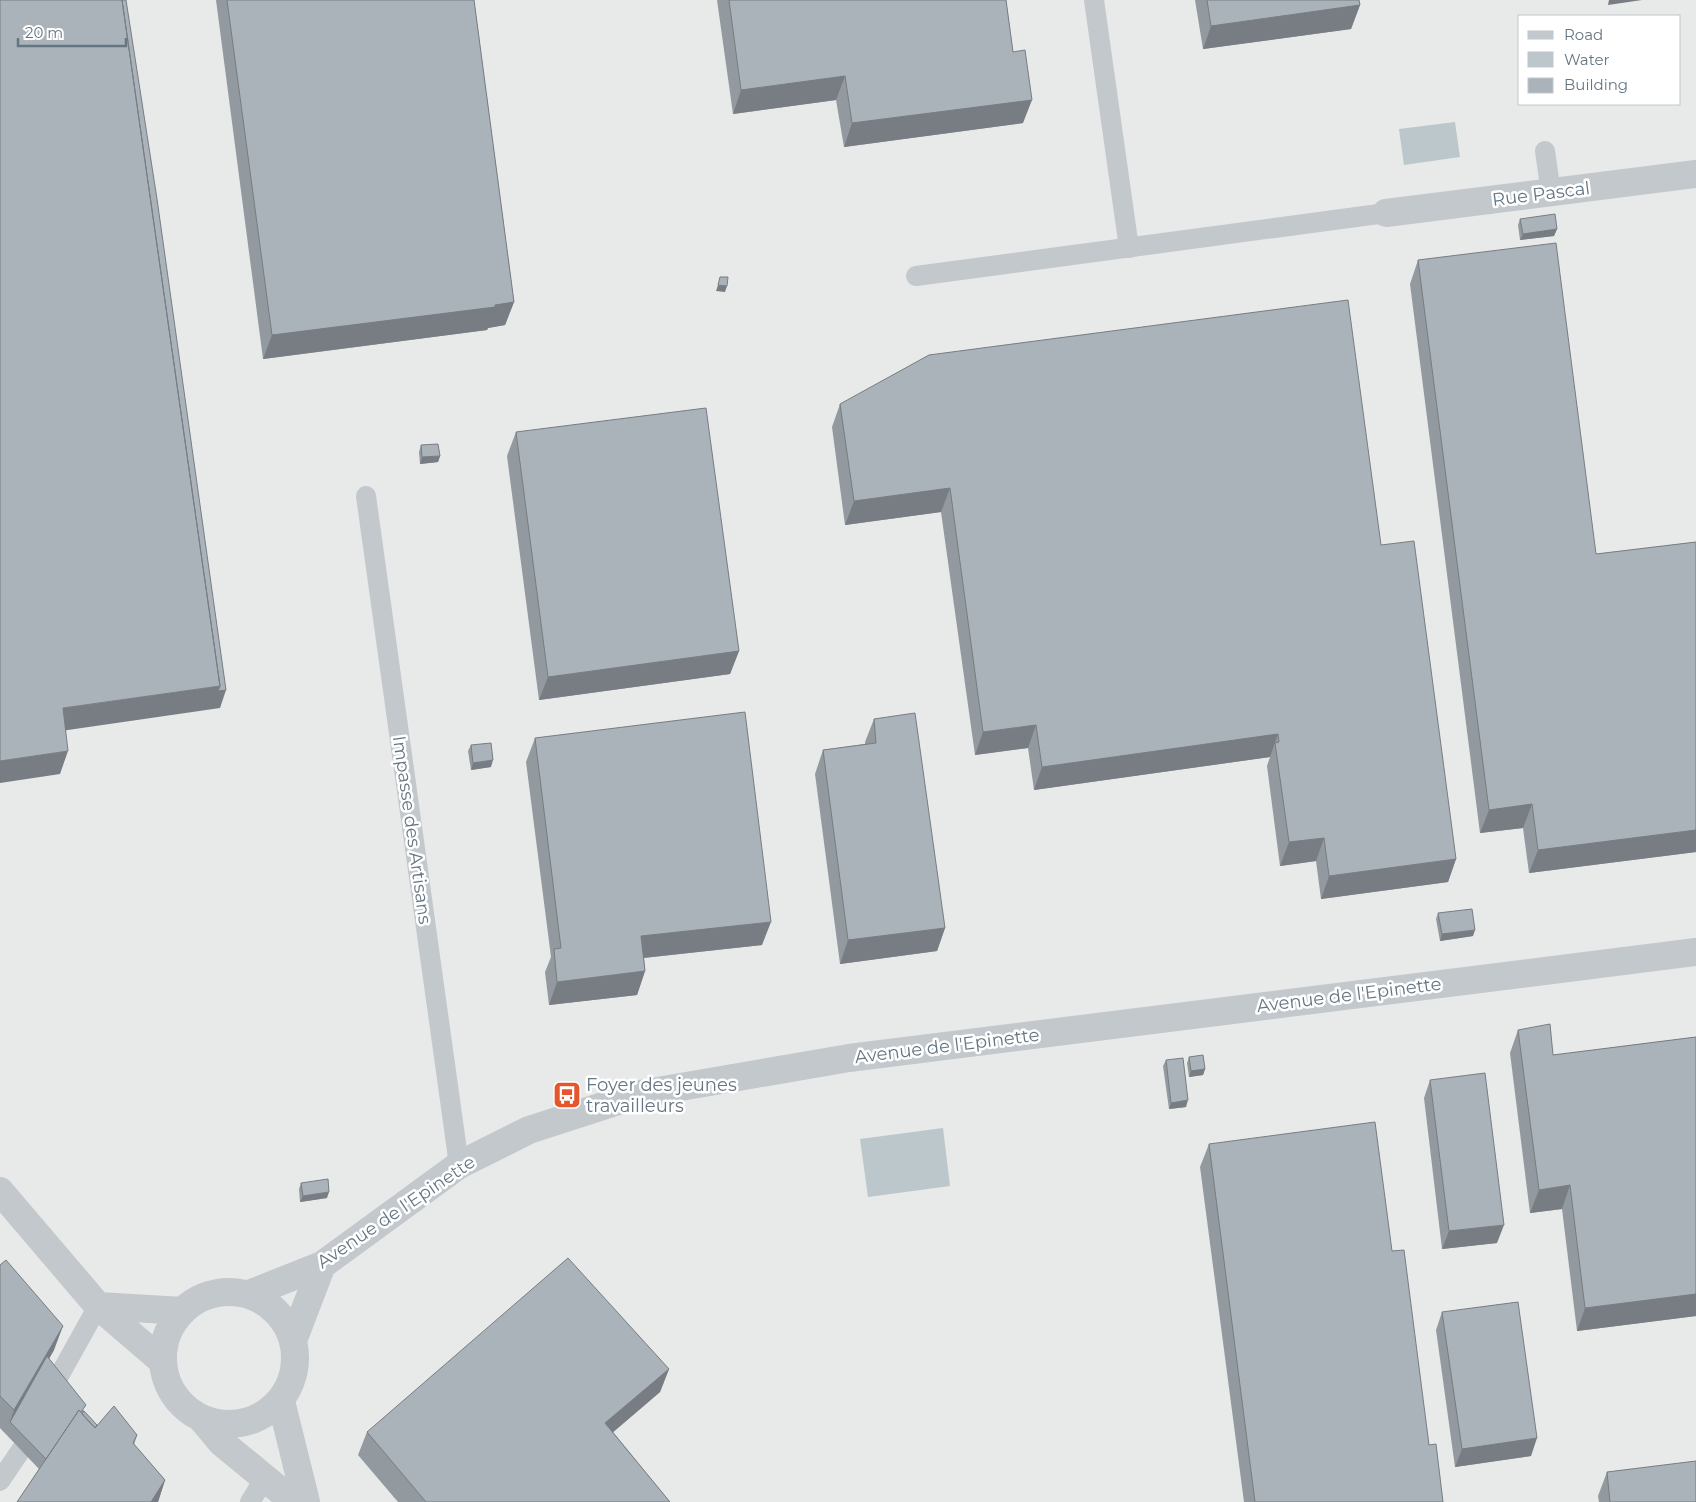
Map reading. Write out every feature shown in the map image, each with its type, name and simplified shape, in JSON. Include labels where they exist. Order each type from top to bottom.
[{"type":"street","name":"Rue Pascal","points":[[1386,213],[1696,174]]},
{"type":"street","name":"Avenue de l'Epinette","points":[[249,1294],[322,1265],[459,1165],[529,1130],[640,1094],[840,1060],[1696,952]]},
{"type":"street","points":[[0,1191],[98,1306],[162,1361]]},
{"type":"street","points":[[294,1338],[322,1265]]},
{"type":"street","points":[[228,1291],[249,1294],[268,1303],[284,1319],[294,1338],[296,1360],[292,1382],[281,1401],[265,1415],[245,1423],[223,1424],[202,1419],[186,1410],[174,1396],[166,1379],[162,1361],[165,1340],[174,1321],[188,1305],[207,1295],[228,1291]]},
{"type":"street","points":[[98,1306],[183,1311]]},
{"type":"street","points":[[281,1401],[306,1502]]},
{"type":"street","points":[[202,1419],[222,1442],[294,1502]]},
{"type":"lane","points":[[1094,0],[1129,248]]},
{"type":"lane","points":[[1544,151],[1550,193]]},
{"type":"lane","points":[[916,276],[1386,213]]},
{"type":"lane","name":"Impasse des Artisans","points":[[366,496],[459,1165]]},
{"type":"lane","points":[[54,1384],[98,1306]]},
{"type":"lane","points":[[0,1481],[20,1450]]},
{"type":"lane","points":[[250,1502],[265,1478]]},
{"type":"shaded area","points":[[0,0],[1696,0],[1696,1502],[0,1502]]},
{"type":"water","points":[[1455,122],[1460,157],[1404,165],[1399,129]]},
{"type":"water","points":[[943,1128],[950,1186],[868,1197],[860,1139]]},
{"type":"building","points":[[0,0],[122,0],[220,686],[63,708],[68,751],[0,761]]},
{"type":"building","points":[[122,0],[126,0],[157,199],[226,690],[218,691],[220,686]]},
{"type":"building","points":[[227,0],[474,0],[514,302],[495,305],[495,307],[272,335]]},
{"type":"building","points":[[729,0],[1006,0],[1013,52],[1025,50],[1032,100],[852,123],[845,76],[741,90]]},
{"type":"building","points":[[1207,0],[1359,0],[1360,5],[1211,26]]},
{"type":"building","points":[[1555,214],[1557,229],[1523,234],[1520,219]]},
{"type":"building","points":[[1556,243],[1596,554],[1696,542],[1696,830],[1538,850],[1532,804],[1489,810],[1418,260]]},
{"type":"building","points":[[720,277],[728,277],[727,286],[718,285]]},
{"type":"building","points":[[1348,300],[1381,545],[1414,541],[1456,859],[1329,876],[1324,838],[1289,842],[1275,743],[1279,742],[1278,734],[1042,767],[1036,725],[983,732],[950,488],[854,501],[840,404],[929,355]]},
{"type":"building","points":[[706,408],[739,651],[548,677],[516,432]]},
{"type":"building","points":[[438,444],[440,456],[422,457],[421,445]]},
{"type":"building","points":[[745,712],[771,922],[641,936],[645,971],[557,982],[554,949],[561,948],[535,738]]},
{"type":"building","points":[[915,713],[945,928],[848,940],[823,750],[876,743],[874,719]]},
{"type":"building","points":[[491,743],[493,760],[473,763],[471,745]]},
{"type":"building","points":[[1472,909],[1475,930],[1442,934],[1438,913]]},
{"type":"building","points":[[1550,1024],[1553,1055],[1696,1037],[1696,1294],[1585,1308],[1570,1185],[1539,1190],[1518,1030]]},
{"type":"building","points":[[1203,1055],[1205,1069],[1191,1071],[1189,1057]]},
{"type":"building","points":[[1183,1058],[1188,1100],[1171,1103],[1166,1060]]},
{"type":"building","points":[[1485,1073],[1504,1225],[1449,1231],[1430,1080]]},
{"type":"building","points":[[1375,1122],[1392,1251],[1404,1250],[1429,1445],[1436,1444],[1443,1502],[1255,1502],[1209,1144]]},
{"type":"building","points":[[328,1179],[329,1192],[303,1196],[301,1183]]},
{"type":"building","points":[[568,1258],[669,1369],[605,1423],[670,1502],[426,1502],[367,1432]]},
{"type":"building","points":[[6,1260],[63,1326],[14,1410],[0,1396],[0,1265]]},
{"type":"building","points":[[1518,1302],[1537,1438],[1462,1449],[1442,1312]]},
{"type":"building","points":[[47,1356],[86,1405],[81,1412],[79,1410],[46,1459],[10,1422]]},
{"type":"building","points":[[114,1406],[137,1435],[133,1443],[165,1480],[151,1502],[17,1502],[79,1410],[95,1428]]},
{"type":"building","points":[[84,1411],[97,1425],[95,1428],[82,1414]]},
{"type":"building","points":[[1696,1461],[1696,1502],[1610,1502],[1607,1472]]},
{"type":"place","name":"Foyer des jeunes travailleurs","points":[[567,1095]]}]
